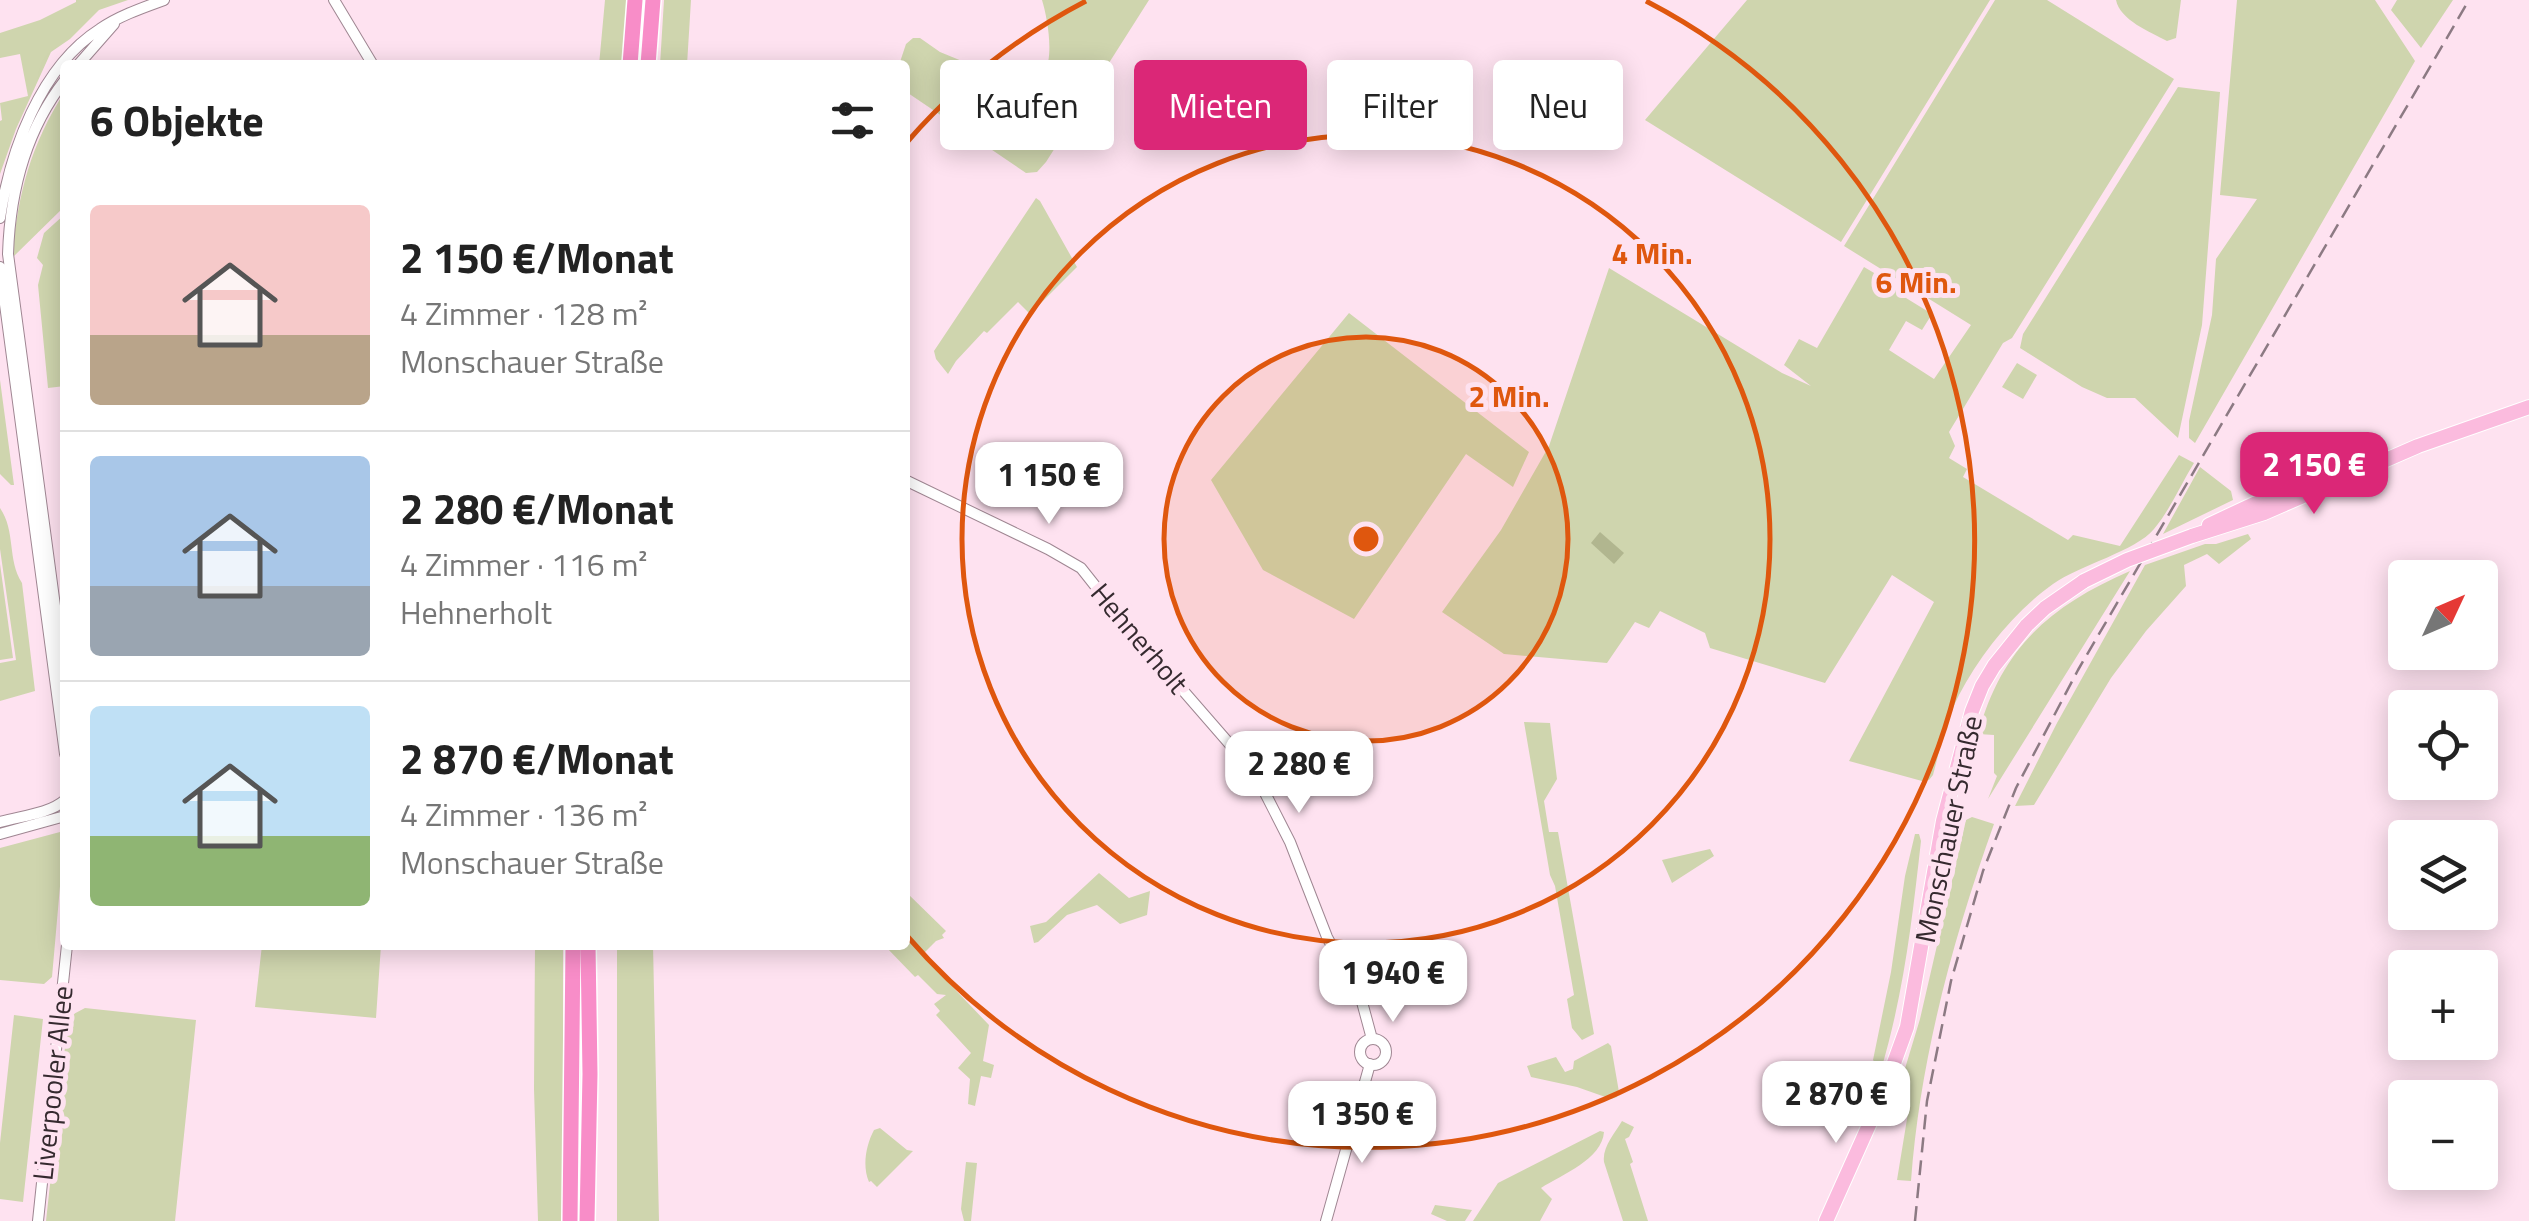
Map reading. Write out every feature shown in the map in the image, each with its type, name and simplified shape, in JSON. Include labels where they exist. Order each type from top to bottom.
[{"type":"highway","points":[[630,60],[635,0]]},
{"type":"highway","points":[[648,60],[652,0]]},
{"type":"highway","points":[[570,1221],[573,950]]},
{"type":"highway","points":[[587,1221],[588,950]]},
{"type":"main road","name":"Monschauer Straße","points":[[1826,1221],[1882,1096],[1907,1027],[1943,822],[1972,710],[1994,666],[2027,625],[2084,582],[2126,560],[2278,508],[2418,446],[2529,407]]},
{"type":"street","points":[[67,60],[98,30],[164,0]]},
{"type":"street","points":[[334,0],[370,60]]},
{"type":"street","points":[[82,60],[118,20]]},
{"type":"street","points":[[0,218],[17,144],[60,69]]},
{"type":"street","points":[[60,88],[28,146],[9,222],[8,254],[60,644]]},
{"type":"street","points":[[0,267],[60,717]]},
{"type":"street","name":"Hehnerholt","points":[[910,482],[1048,548],[1081,568],[1240,756],[1261,785],[1290,842],[1327,937],[1362,1002],[1372,1038]]},
{"type":"street","points":[[0,822],[60,804]]},
{"type":"street","points":[[0,834],[60,817]]},
{"type":"street","name":"Liverpooler Allee","points":[[38,1221],[66,950]]},
{"type":"street","name":"Hehnerholt","points":[[1372,1038],[1383,1043],[1386,1054],[1380,1063],[1370,1064],[1360,1054],[1363,1044],[1372,1038]]},
{"type":"street","name":"Hehnerholt","points":[[1326,1221],[1370,1064]]},
{"type":"shaded area","points":[[76,0],[128,0],[99,10],[51,52],[0,174],[0,103],[28,96],[20,54],[0,58],[0,33],[40,20]]},
{"type":"shaded area","points":[[605,0],[627,0],[622,60],[599,60]]},
{"type":"shaded area","points":[[664,0],[691,0],[687,60],[660,60]]},
{"type":"shaded area","points":[[1042,0],[1149,0],[1111,60],[1048,60]]},
{"type":"shaded area","points":[[1747,0],[1990,0],[1841,242],[1645,120]]},
{"type":"shaded area","points":[[1995,0],[2047,0],[2174,79],[1949,432],[1955,446],[1949,458],[1967,469],[1963,477],[2068,540],[2073,535],[2120,546],[2179,455],[2194,463],[2165,514],[2146,537],[2053,584],[2000,634],[1959,695],[1929,780],[1849,761],[1934,602],[1892,575],[1825,683],[1710,648],[1705,633],[1660,611],[1649,628],[1635,622],[1607,663],[1504,654],[1442,612],[1501,530],[1549,446],[1609,268],[1782,373],[1811,386],[1784,365],[1799,339],[1817,348],[1864,267],[1908,293],[1906,298],[1932,314],[1922,330],[1906,321],[1889,350],[1934,379],[1971,325],[1844,246]]},
{"type":"shaded area","points":[[2116,0],[2181,0],[2176,38],[2167,41],[2137,25],[2123,14]]},
{"type":"shaded area","points":[[2237,0],[2375,0],[2415,61],[2195,443],[2189,438],[2189,421],[2212,315],[2216,259],[2257,199],[2220,195]]},
{"type":"shaded area","points":[[2397,0],[2453,0],[2421,48],[2391,10]]},
{"type":"shaded area","points":[[913,38],[920,38],[959,60],[940,60],[940,115],[910,94],[910,60],[901,60],[906,44]]},
{"type":"shaded area","points":[[2178,87],[2220,92],[2202,325],[2178,438],[2135,398],[2107,398],[2020,348],[2023,334]]},
{"type":"shaded area","points":[[60,99],[60,211],[12,258],[28,171]]},
{"type":"shaded area","points":[[992,150],[1054,150],[1037,172],[1026,173]]},
{"type":"shaded area","points":[[1036,198],[1077,267],[1030,314],[1018,302],[987,333],[984,331],[948,374],[934,351]]},
{"type":"shaded area","points":[[60,219],[60,387],[48,388],[38,285],[43,265],[37,258],[44,233]]},
{"type":"shaded area","points":[[1349,313],[1529,452],[1513,487],[1466,454],[1354,619],[1263,570],[1211,480]]},
{"type":"shaded area","points":[[2017,363],[2037,375],[2023,399],[2002,387]]},
{"type":"shaded area","points":[[0,380],[14,485],[0,474]]},
{"type":"shaded area","points":[[2200,467],[2231,491],[2233,500],[2163,534]]},
{"type":"shaded area","points":[[0,508],[22,583],[35,691],[0,701],[0,663],[16,660],[0,549]]},
{"type":"shaded area","points":[[1600,532],[1624,553],[1614,564],[1591,543]]},
{"type":"shaded area","points":[[2248,534],[2251,539],[2219,564],[2207,554],[2184,565],[2186,586],[2111,678],[2034,805],[2015,806],[2145,565]]},
{"type":"shaded area","points":[[0,564],[13,658],[0,660]]},
{"type":"shaded area","points":[[2130,571],[1988,799],[1997,776],[1994,735],[1978,734],[2001,677],[2016,653],[2053,615],[2101,584]]},
{"type":"shaded area","points":[[1524,722],[1550,723],[1557,779],[1544,801],[1549,832],[1558,832],[1594,1034],[1582,1040],[1572,1028],[1567,999],[1574,995]]},
{"type":"shaded area","points":[[1972,817],[1994,824],[1940,1000],[1922,1090],[1911,1181],[1897,1180],[1908,1113],[1893,1108],[1920,1019],[1966,820]]},
{"type":"shaded area","points":[[60,832],[52,977],[44,984],[0,980],[0,848]]},
{"type":"shaded area","points":[[1915,834],[1919,834],[1921,841],[1910,928],[1896,1013],[1881,1070],[1873,1060]]},
{"type":"shaded area","points":[[1710,849],[1714,856],[1672,883],[1662,860]]},
{"type":"shaded area","points":[[1099,873],[1129,898],[1150,891],[1147,915],[1120,924],[1097,905],[1067,915],[1034,943],[1030,926],[1046,922]]},
{"type":"shaded area","points":[[910,896],[946,931],[944,938],[922,955],[989,1025],[983,1061],[994,1065],[991,1078],[981,1076],[975,1106],[968,1104],[970,1079],[958,1068],[971,1053],[936,1015],[940,1011],[934,1004],[946,995],[937,994],[918,975],[915,977],[889,950],[910,950]]},
{"type":"shaded area","points":[[261,950],[381,950],[376,1018],[255,1007]]},
{"type":"shaded area","points":[[535,950],[563,950],[563,1221],[538,1221]]},
{"type":"shaded area","points":[[617,950],[653,950],[659,1221],[617,1221]]},
{"type":"shaded area","points":[[85,1008],[196,1020],[175,1221],[46,1221],[52,1166],[56,1166],[68,1017]]},
{"type":"shaded area","points":[[14,1015],[43,1019],[23,1202],[0,1199],[0,1143]]},
{"type":"shaded area","points":[[1608,1043],[1619,1092],[1611,1099],[1531,1077],[1527,1066],[1556,1057],[1565,1072],[1573,1069],[1574,1061]]},
{"type":"shaded area","points":[[1622,1121],[1634,1127],[1625,1139],[1648,1221],[1623,1221],[1604,1162],[1607,1146]]},
{"type":"shaded area","points":[[880,1128],[913,1151],[877,1187],[869,1182],[865,1162],[871,1136]]},
{"type":"shaded area","points":[[1604,1132],[1602,1142],[1589,1158],[1541,1188],[1552,1199],[1540,1221],[1473,1221],[1498,1183]]},
{"type":"shaded area","points":[[966,1162],[977,1163],[971,1221],[964,1221],[961,1209]]},
{"type":"shaded area","points":[[1435,1205],[1472,1210],[1465,1221],[1447,1221],[1431,1214]]},
{"type":"railway","points":[[1915,1221],[1927,1101],[1951,981],[1983,871],[2016,788],[2078,670],[2469,0]]}]
